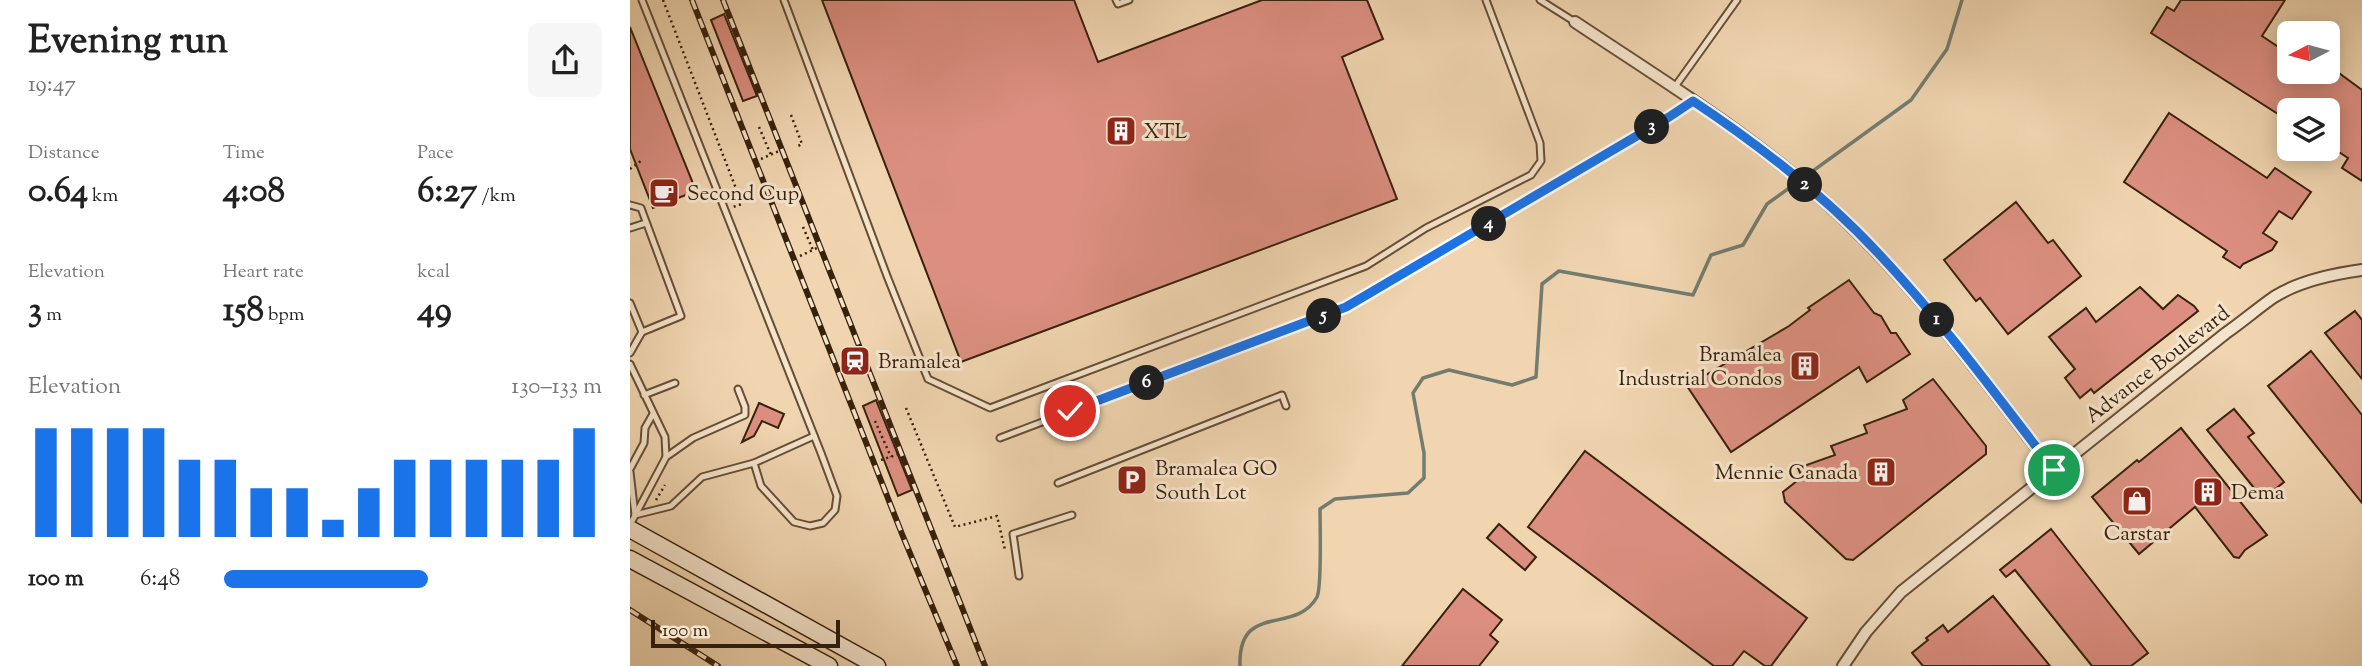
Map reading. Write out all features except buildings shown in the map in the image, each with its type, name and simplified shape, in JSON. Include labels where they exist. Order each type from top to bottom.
[{"type":"main road","points":[[632,523],[877,666]]},
{"type":"main road","points":[[630,559],[829,666]]},
{"type":"street","points":[[1575,22],[1693,101],[1779,163],[1822,199],[1878,252],[1934,316],[2054,470]]},
{"type":"street","name":"Advance Boulevard","points":[[1843,666],[1866,632],[1902,592],[2275,297],[2330,276],[2362,270]]},
{"type":"lane","points":[[642,0],[837,496],[835,510],[823,523],[810,526],[794,522],[761,485],[754,463]]},
{"type":"lane","points":[[784,0],[928,379],[990,408],[1366,266],[1426,228],[1531,175],[1541,161],[1540,143],[1486,0]]},
{"type":"lane","points":[[1116,0],[1118,4],[1129,0]]},
{"type":"lane","points":[[1540,0],[1575,22]]},
{"type":"lane","points":[[1674,88],[1737,0]]},
{"type":"lane","points":[[1000,438],[1346,307],[1693,101]]},
{"type":"lane","points":[[630,205],[641,208],[681,316],[642,332],[630,353]]},
{"type":"lane","points":[[630,228],[646,223]]},
{"type":"lane","points":[[630,303],[642,332]]},
{"type":"lane","points":[[630,364],[665,437],[666,457]]},
{"type":"lane","points":[[644,395],[675,383]]},
{"type":"lane","points":[[632,523],[666,457],[693,438],[745,415],[738,389]]},
{"type":"lane","points":[[1059,483],[1282,395],[1286,406]]},
{"type":"lane","points":[[632,523],[630,470],[644,443],[645,428],[653,414]]},
{"type":"lane","points":[[632,523],[671,506],[702,477],[754,463],[814,436]]},
{"type":"lane","points":[[1018,576],[1013,534],[1072,515]]},
{"type":"path","points":[[663,0],[742,204],[731,208]]},
{"type":"path","points":[[790,116],[802,144],[798,146]]},
{"type":"path","points":[[759,127],[771,155]]},
{"type":"path","points":[[761,159],[779,151]]},
{"type":"path","points":[[630,169],[641,161]]},
{"type":"path","points":[[803,227],[813,250]]},
{"type":"path","points":[[800,256],[817,248]]},
{"type":"path","points":[[906,408],[955,527],[997,516],[1006,553]]},
{"type":"path","points":[[876,421],[891,457]]},
{"type":"path","points":[[914,443],[919,441]]},
{"type":"path","points":[[881,460],[899,454]]},
{"type":"waterway","points":[[1240,666],[1242,646],[1248,633],[1258,626],[1295,615],[1307,608],[1317,597],[1320,509],[1335,499],[1408,493],[1424,478],[1424,453],[1413,393],[1423,378],[1449,370],[1512,385],[1536,377],[1542,284],[1559,271],[1693,295],[1711,255],[1743,245],[1767,204],[1911,100],[1947,49],[1962,0]]},
{"type":"railway","points":[[692,0],[902,534],[957,666]]},
{"type":"railway","points":[[723,0],[985,666]]},
{"type":"railway","points":[[630,610],[718,666]]},
{"type":"place","name":"XTL","points":[[1121,131]]},
{"type":"place","name":"Second Cup","points":[[664,193]]},
{"type":"place","name":"Bramalea","points":[[855,361]]},
{"type":"place","name":"Bramalea Industrial Condos","points":[[1805,366]]},
{"type":"place","name":"Mennie Canada","points":[[1881,472]]},
{"type":"place","name":"Bramalea GO South Lot","points":[[1132,480]]},
{"type":"place","name":"Dema","points":[[2208,492]]},
{"type":"place","name":"Carstar","points":[[2137,501]]},
{"type":"route","points":[[1070,411],[1363,299],[1693,101],[1779,163],[1878,252],[1934,316],[2054,470]]}]
